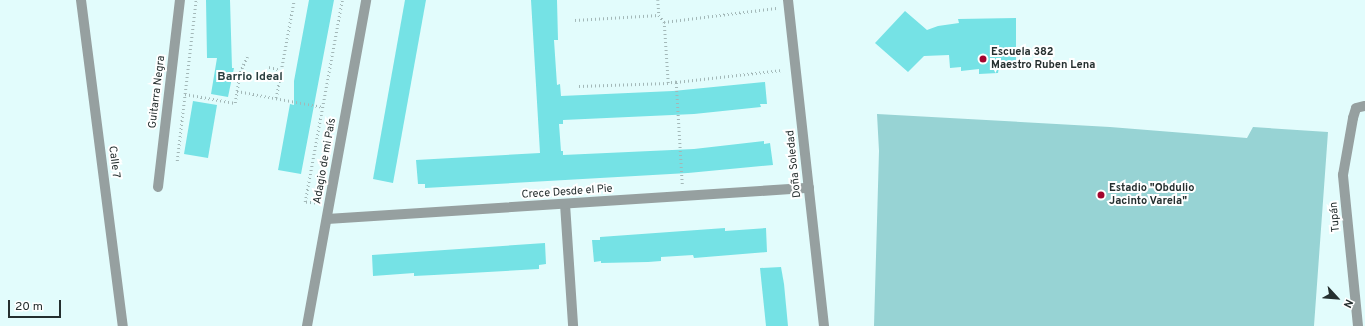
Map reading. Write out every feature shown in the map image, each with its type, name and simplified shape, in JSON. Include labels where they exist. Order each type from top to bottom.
[{"type":"street","name":"Calle 7","points":[[81,0],[123,326]]},
{"type":"street","name":"Guitarra Negra","points":[[158,187],[180,0]]},
{"type":"street","name":"Adagio de mi País","points":[[307,326],[366,0]]},
{"type":"street","name":"Doña Soledad","points":[[788,4],[824,326]]},
{"type":"street","name":"Tupán","points":[[1358,326],[1343,175],[1347,145],[1361,107]]},
{"type":"street","name":"Crece Desde el Pie","points":[[327,219],[809,188]]},
{"type":"street","points":[[565,204],[573,326]]},
{"type":"path","points":[[177,161],[196,0]]},
{"type":"path","points":[[276,98],[294,0]]},
{"type":"path","points":[[329,206],[306,202],[342,0]]},
{"type":"path","points":[[658,0],[659,15],[664,22],[668,83]]},
{"type":"path","points":[[664,22],[788,4]]},
{"type":"path","points":[[575,20],[659,15]]},
{"type":"path","points":[[185,94],[235,103],[240,72],[247,58]]},
{"type":"path","points":[[269,67],[281,70]]},
{"type":"path","points":[[579,86],[668,83],[795,68]]},
{"type":"path","points":[[676,82],[683,196]]},
{"type":"path","points":[[237,91],[323,107]]},
{"type":"shaded area","name":"Estadio \"Obdulio Jacinto Varela\"","points":[[877,114],[1110,127],[1247,138],[1253,127],[1328,132],[1314,326],[874,326],[879,151]]},
{"type":"building","points":[[206,0],[230,0],[232,68],[234,68],[228,97],[211,94],[217,58],[207,58]]},
{"type":"building","points":[[309,0],[334,0],[301,174],[278,170],[290,104],[294,105],[294,81]]},
{"type":"building","points":[[405,0],[426,0],[393,183],[373,179]]},
{"type":"building","points":[[531,0],[557,0],[558,40],[554,40],[557,85],[560,84],[561,96],[673,91],[765,82],[767,104],[760,104],[761,107],[694,114],[563,120],[563,124],[559,124],[561,151],[563,151],[563,155],[694,149],[764,141],[764,144],[770,143],[773,165],[688,173],[425,188],[425,184],[418,184],[416,160],[540,153]]},
{"type":"building","points":[[905,11],[927,30],[938,26],[959,23],[958,19],[1016,18],[1016,67],[999,67],[998,73],[979,74],[979,69],[961,71],[961,67],[950,68],[949,55],[924,56],[908,72],[875,43]]},
{"type":"building","points":[[193,101],[217,105],[208,158],[184,154]]},
{"type":"building","points":[[725,228],[725,231],[766,228],[767,252],[694,258],[693,255],[661,257],[661,261],[648,262],[594,262],[592,240],[600,240],[600,237]]},
{"type":"building","points":[[545,243],[546,264],[539,265],[539,269],[414,276],[414,273],[373,276],[372,255]]},
{"type":"building","points":[[781,267],[788,326],[766,326],[760,268]]},
{"type":"place","name":"Escuela 382 Maestro Ruben Lena","points":[[983,59]]},
{"type":"place","name":"Estadio \"Obdulio Jacinto Varela\"","points":[[1101,195]]},
{"type":"district","name":"Barrio Ideal","points":[[250,78]]}]
